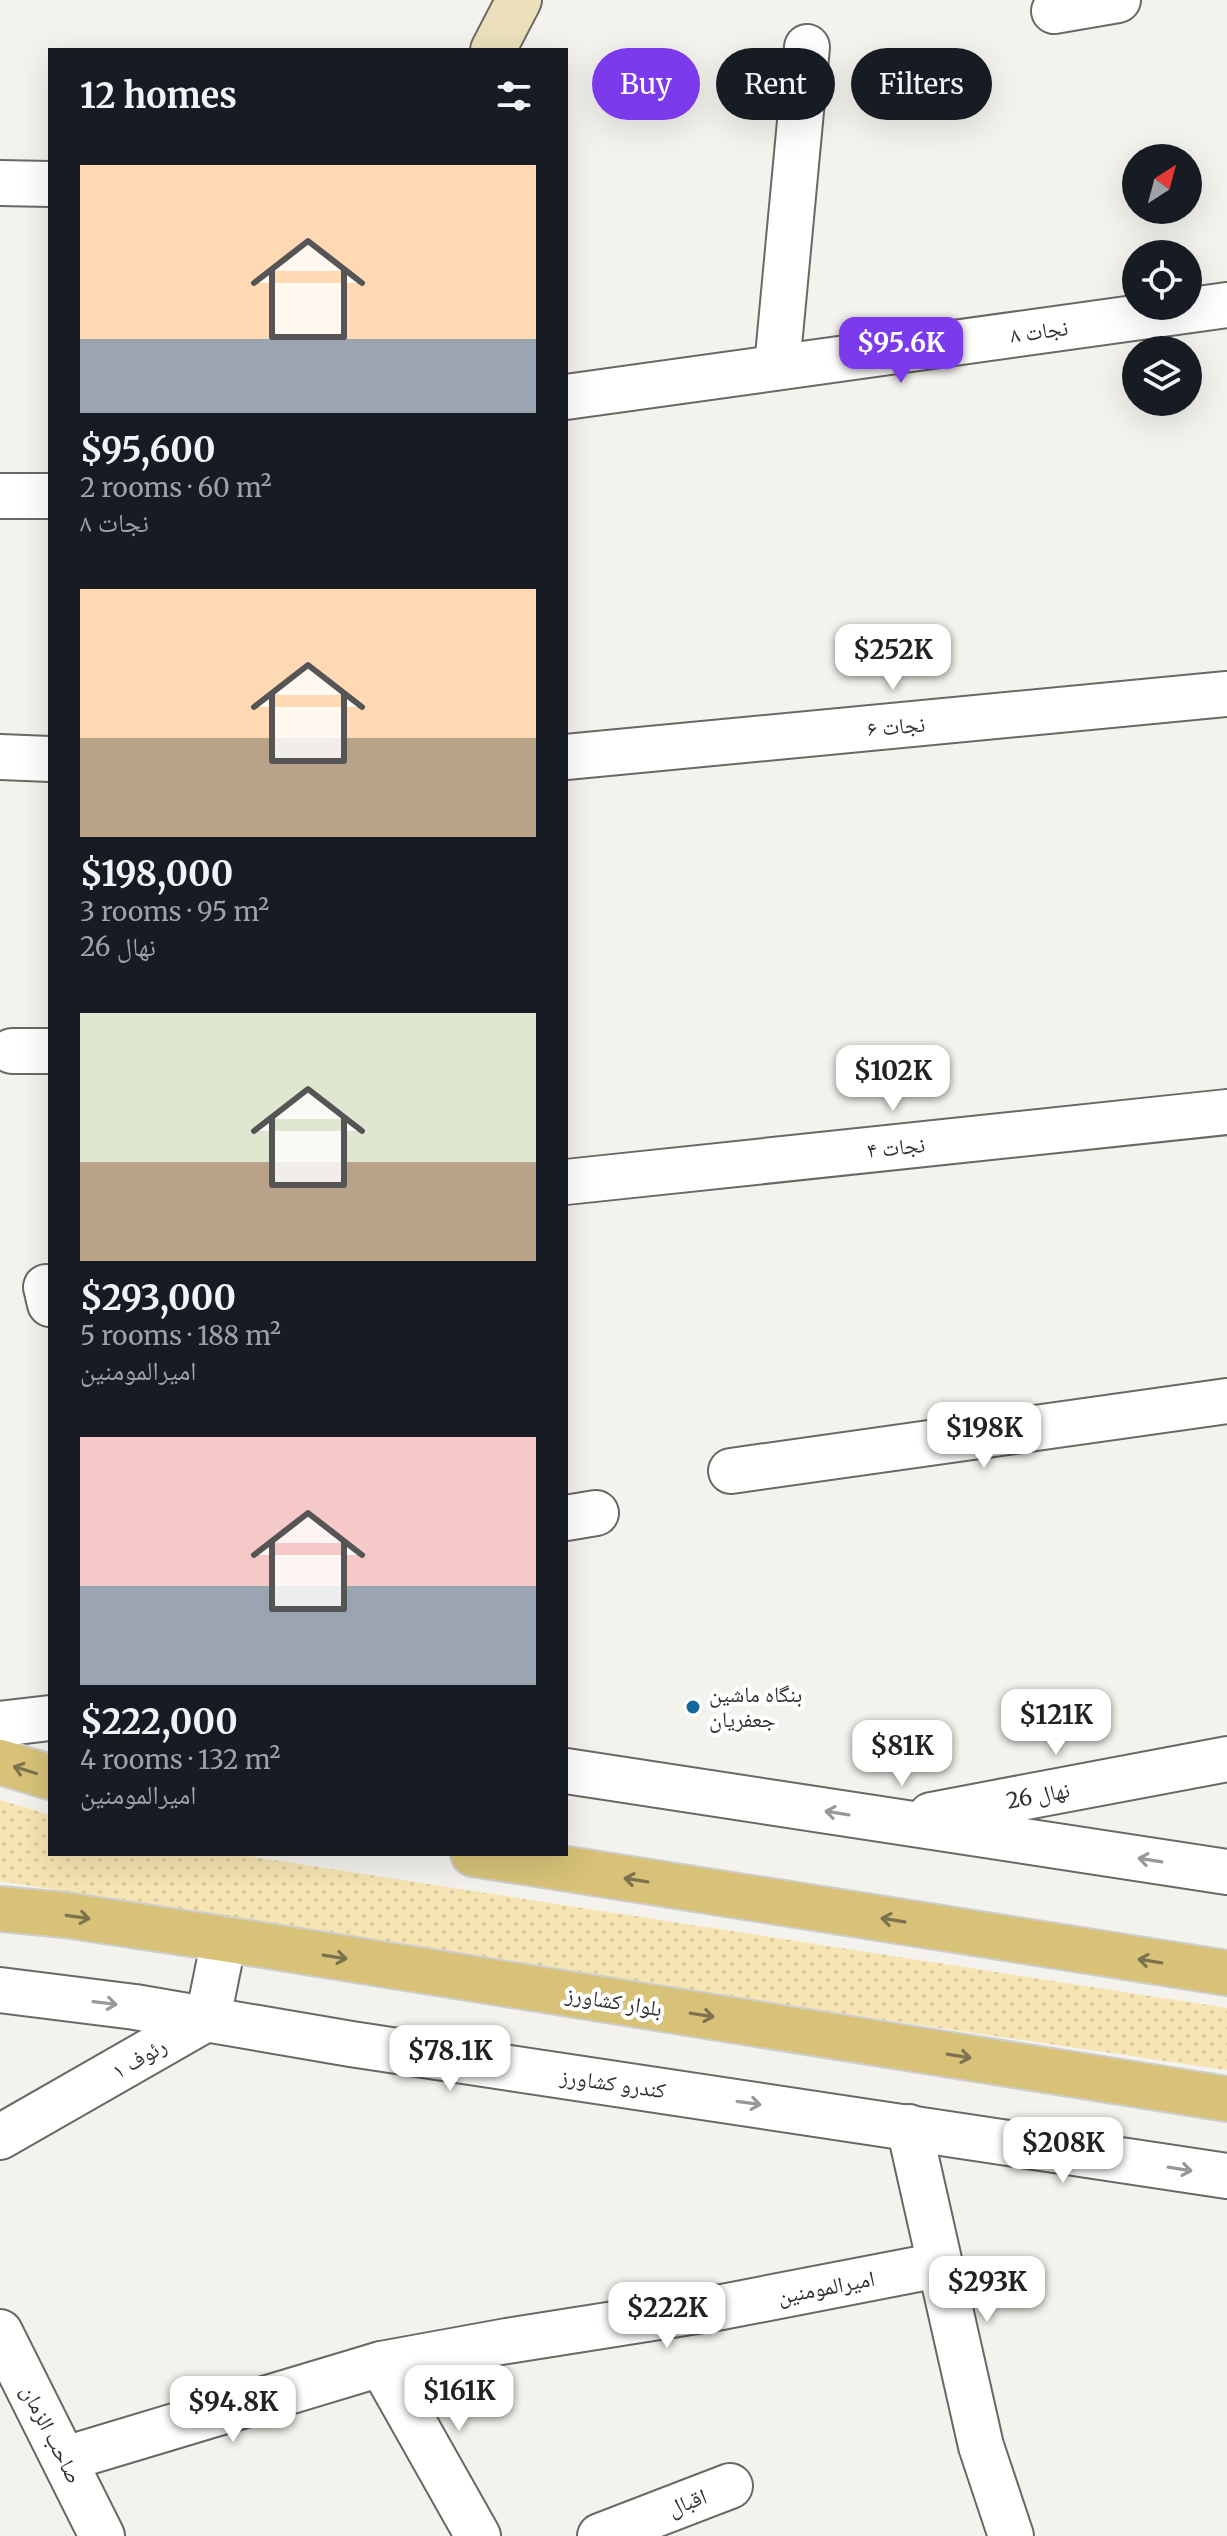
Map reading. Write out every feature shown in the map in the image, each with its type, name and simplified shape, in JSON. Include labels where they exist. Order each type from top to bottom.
[{"type":"main road","points":[[0,1762],[48,1776]]},
{"type":"main road","points":[[486,1856],[1227,1973]]},
{"type":"main road","name":"بلوار کشاورز","points":[[0,1909],[65,1915],[224,1939],[1227,2099]]},
{"type":"street","points":[[494,48],[519,0]]},
{"type":"street","points":[[1054,11],[1118,0]]},
{"type":"street","points":[[777,367],[807,47]]},
{"type":"street","points":[[0,183],[48,184]]},
{"type":"street","name":"نجات ۸","points":[[568,397],[1227,305]]},
{"type":"street","points":[[0,496],[48,496]]},
{"type":"street","name":"نجات ۶","points":[[568,757],[1227,694]]},
{"type":"street","points":[[0,757],[48,759]]},
{"type":"street","name":"نجات ۴","points":[[568,1182],[1227,1112]]},
{"type":"street","points":[[731,1471],[1227,1401]]},
{"type":"street","points":[[0,1724],[48,1718]]},
{"type":"street","name":"نهال 26","points":[[897,1822],[1227,1759]]},
{"type":"street","points":[[568,1771],[1227,1872]]},
{"type":"street","points":[[208,2018],[224,1939]]},
{"type":"street","name":"کندرو کشاورز","points":[[0,1990],[208,2018],[351,2044],[1227,2176]]},
{"type":"street","name":"رئوف ۱","points":[[0,2137],[208,2018]]},
{"type":"street","points":[[909,2127],[981,2446],[1011,2536]]},
{"type":"street","name":"امیرالمومنین","points":[[65,2459],[381,2364],[722,2307],[939,2265]]},
{"type":"street","name":"صاحب الزمان","points":[[0,2332],[65,2459],[92,2534]]},
{"type":"street","points":[[381,2364],[478,2536]]},
{"type":"street","name":"اقبال","points":[[600,2536],[730,2486]]},
{"type":"shaded area","points":[[0,1800],[48,1814],[48,1856],[248,1856],[1227,2008],[1227,2070],[742,1999],[0,1881]]},
{"type":"place","name":"بنگاه ماشین جعفریان","points":[[693,1707]]}]
